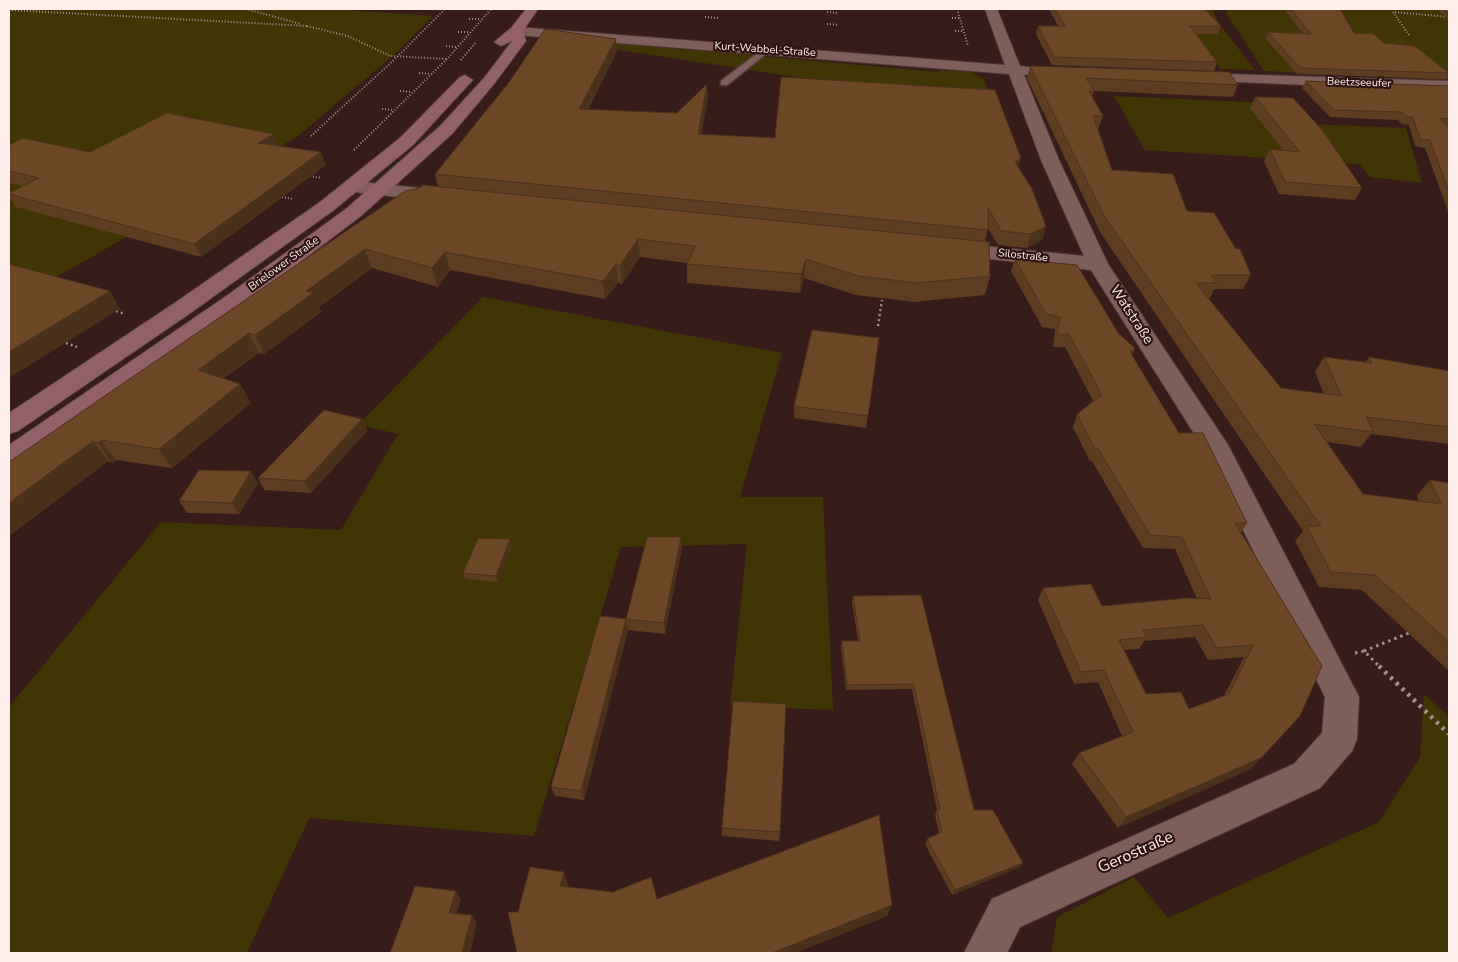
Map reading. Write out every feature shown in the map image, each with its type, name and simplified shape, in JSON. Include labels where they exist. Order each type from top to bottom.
[{"type":"main road","name":"Brielower Straße","points":[[491,51],[516,31],[532,9]]},
{"type":"main road","name":"Brielower Straße","points":[[9,458],[237,299],[354,212],[431,145],[489,81],[519,40],[516,31]]},
{"type":"main road","name":"Brielower Straße","points":[[9,426],[272,246],[352,187],[407,141],[478,65]]},
{"type":"street","name":"Watstraße","points":[[991,9],[1050,160],[1098,264],[1215,445],[1342,697],[1339,739],[1307,776]]},
{"type":"street","name":"Kurt-Wabbel-Straße","points":[[516,31],[1014,70]]},
{"type":"street","points":[[1014,70],[1043,71]]},
{"type":"street","name":"Beetzseeufer","points":[[1180,76],[1449,86]]},
{"type":"street","points":[[352,187],[457,198]]},
{"type":"street","name":"Silostraße","points":[[932,247],[1098,264]]},
{"type":"street","name":"Gerostraße","points":[[985,953],[1006,913],[1307,776]]},
{"type":"lane","points":[[724,83],[767,50]]},
{"type":"path","points":[[246,9],[348,36],[376,51],[398,57],[447,59]]},
{"type":"path","points":[[360,9],[402,9]]},
{"type":"path","points":[[311,136],[398,57],[445,9]]},
{"type":"path","points":[[352,152],[447,59],[491,9]]},
{"type":"path","points":[[957,9],[974,67]]},
{"type":"path","points":[[1391,9],[1409,35]]},
{"type":"path","points":[[9,10],[307,26]]},
{"type":"path","points":[[827,12],[839,13]]},
{"type":"path","points":[[1393,12],[1449,17]]},
{"type":"path","points":[[705,17],[719,18]]},
{"type":"path","points":[[952,18],[960,18]]},
{"type":"path","points":[[469,19],[481,19]]},
{"type":"path","points":[[827,24],[839,25]]},
{"type":"path","points":[[955,31],[964,31]]},
{"type":"path","points":[[458,32],[470,32]]},
{"type":"path","points":[[446,46],[458,46]]},
{"type":"path","points":[[419,73],[431,74]]},
{"type":"path","points":[[400,91],[412,92]]},
{"type":"path","points":[[382,110],[394,110]]},
{"type":"path","points":[[310,176],[322,178],[316,183]]},
{"type":"path","points":[[282,197],[295,200],[287,205]]},
{"type":"path","points":[[878,326],[882,300]]},
{"type":"path","points":[[66,343],[81,349],[73,354]]},
{"type":"path","points":[[1323,657],[1364,651],[1409,633]]},
{"type":"path","points":[[1364,651],[1449,734]]},
{"type":"shaded area","points":[[9,9],[331,9],[433,16],[396,53],[298,136],[218,185],[9,304]]},
{"type":"shaded area","points":[[1176,9],[1212,9],[1219,23],[1255,70],[1220,69]]},
{"type":"shaded area","points":[[1226,9],[1449,9],[1449,80],[1264,71],[1228,16]]},
{"type":"shaded area","points":[[592,41],[937,72],[941,70],[971,72],[984,79],[992,101],[933,98],[567,42]]},
{"type":"shaded area","points":[[1114,96],[1293,104],[1309,124],[1406,128],[1422,183],[1370,177],[1359,164],[1145,150]]},
{"type":"shaded area","points":[[483,297],[782,353],[740,497],[823,497],[833,710],[730,706],[747,544],[621,547],[534,836],[309,818],[247,953],[9,953],[9,707],[161,522],[341,530],[398,434],[358,425]]},
{"type":"shaded area","points":[[1424,694],[1449,717],[1449,953],[1051,953],[1057,917],[1134,877],[1168,918],[1379,822],[1420,757]]},
{"type":"building","points":[[1055,9],[1205,9],[1221,26],[1190,26],[1217,62],[1054,57],[1038,26],[1065,26]]},
{"type":"building","points":[[1291,9],[1340,9],[1354,33],[1374,34],[1384,43],[1415,46],[1449,73],[1300,68],[1268,32],[1311,34]]},
{"type":"building","points":[[545,29],[616,39],[579,109],[677,113],[707,84],[698,134],[775,138],[781,77],[995,90],[1021,158],[1015,162],[1032,189],[1046,226],[1031,234],[1001,231],[988,207],[988,230],[435,174],[510,81]]},
{"type":"building","points":[[1030,66],[1229,72],[1238,85],[1086,78],[1094,91],[1089,91],[1103,116],[1093,116],[1112,170],[1173,174],[1187,211],[1214,213],[1236,249],[1240,249],[1251,275],[1211,275],[1217,283],[1196,283],[1281,388],[1342,396],[1324,357],[1372,363],[1369,357],[1449,371],[1449,427],[1366,417],[1373,432],[1314,424],[1363,494],[1441,504],[1430,480],[1449,483],[1449,642],[1375,575],[1331,572],[1307,526],[1321,526],[1105,217]]},
{"type":"building","points":[[1306,81],[1449,86],[1449,119],[1439,118],[1449,128],[1449,192],[1430,140],[1420,139],[1413,117],[1407,117],[1402,112],[1334,110]]},
{"type":"building","points":[[1255,97],[1293,98],[1323,131],[1362,188],[1285,182],[1270,149],[1300,152]]},
{"type":"building","points":[[167,113],[274,134],[258,143],[321,152],[194,244],[9,194],[39,178],[9,171],[9,145],[23,138],[90,152]]},
{"type":"building","points":[[422,185],[989,242],[990,276],[917,283],[859,276],[806,259],[801,274],[687,264],[696,246],[638,239],[620,265],[616,264],[603,281],[445,252],[432,268],[365,249],[306,291],[313,293],[255,335],[249,333],[198,370],[240,384],[159,449],[101,440],[98,443],[93,441],[9,503],[9,462],[405,191],[420,188]]},
{"type":"building","points":[[1015,259],[1077,265],[1119,334],[1135,348],[1130,352],[1179,433],[1203,433],[1247,523],[1235,523],[1322,666],[1300,716],[1261,758],[1126,817],[1079,753],[1133,732],[1104,670],[1081,672],[1043,588],[1091,584],[1102,606],[1187,598],[1211,599],[1182,537],[1150,535],[1098,449],[1095,449],[1077,414],[1102,395],[1069,334],[1057,335],[1060,317],[1046,314]],"holes":[[[1203,625],[1217,648],[1253,645],[1229,694],[1189,709],[1181,692],[1146,694],[1119,640],[1147,637],[1143,630]]]},
{"type":"building","points":[[9,264],[110,291],[9,352]]},
{"type":"building","points":[[812,330],[879,338],[868,416],[794,406]]},
{"type":"building","points":[[325,410],[362,419],[305,481],[258,478],[322,412]]},
{"type":"building","points":[[199,470],[251,471],[232,503],[179,501]]},
{"type":"building","points":[[647,537],[681,537],[664,623],[626,619]]},
{"type":"building","points":[[478,538],[510,539],[496,576],[463,573]]},
{"type":"building","points":[[921,595],[974,810],[993,810],[1023,863],[955,890],[927,839],[942,832],[937,810],[940,810],[914,684],[847,685],[842,641],[860,641],[853,596]]},
{"type":"building","points":[[600,616],[626,619],[581,791],[551,787]]},
{"type":"building","points":[[733,701],[786,704],[780,832],[722,828]]},
{"type":"building","points":[[879,815],[892,905],[772,953],[517,953],[508,912],[518,912],[530,867],[564,872],[560,886],[613,892],[651,877],[657,899]]},
{"type":"building","points":[[415,886],[456,891],[449,913],[472,915],[462,953],[390,953]]}]
